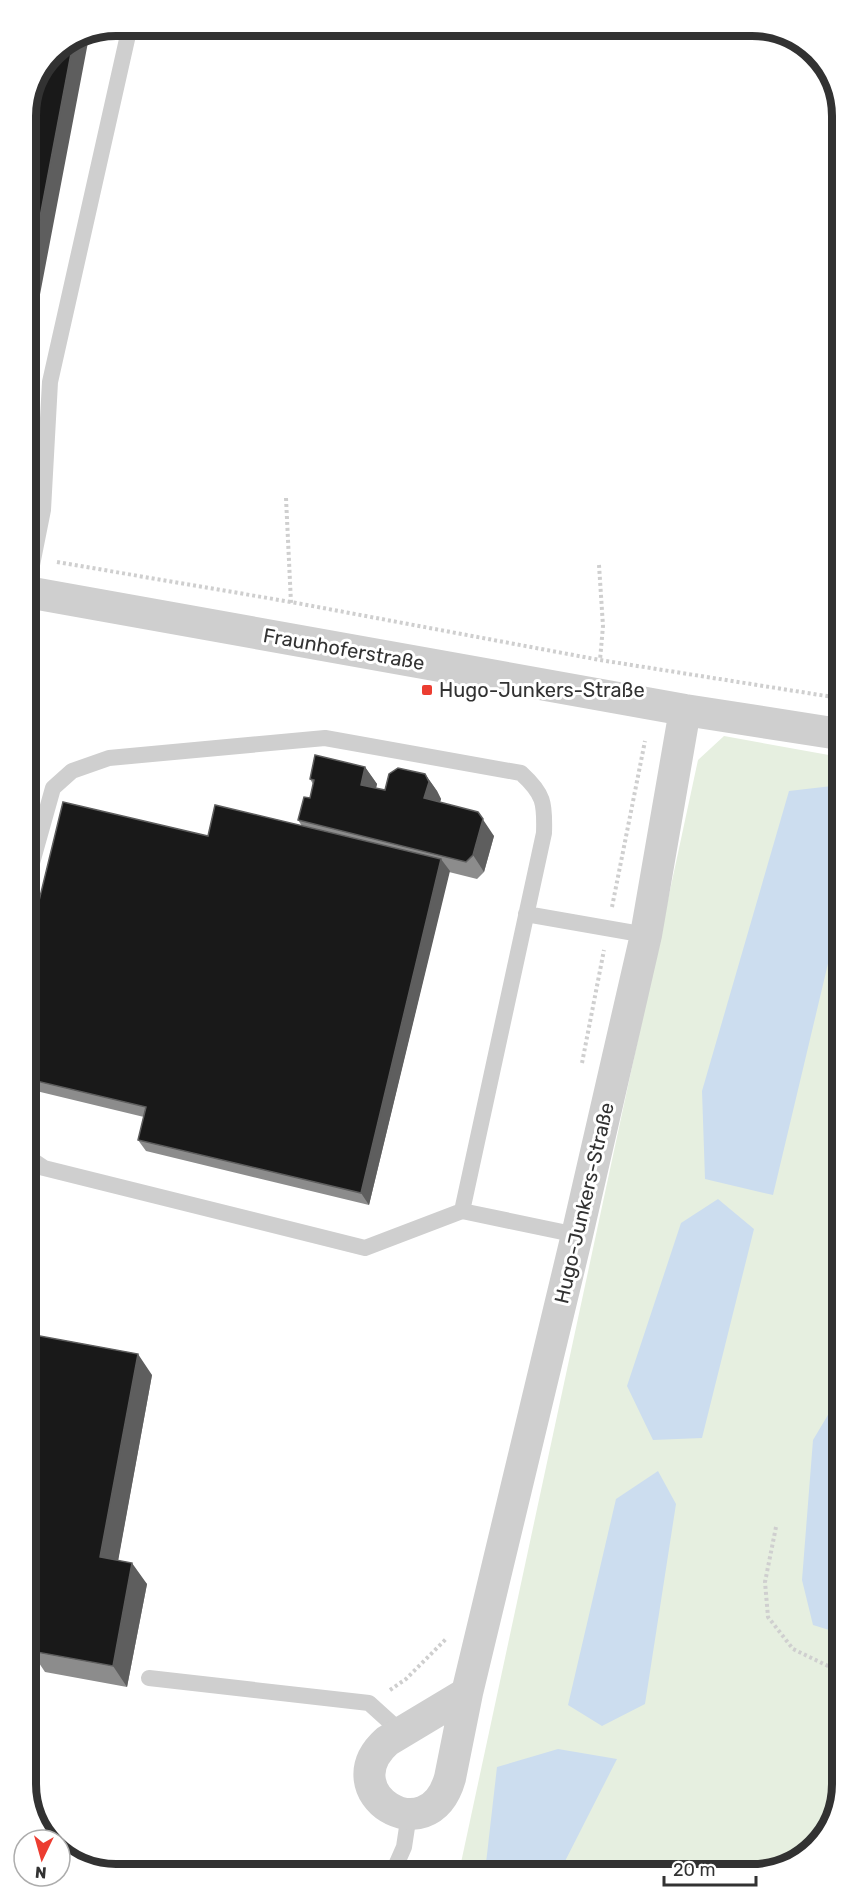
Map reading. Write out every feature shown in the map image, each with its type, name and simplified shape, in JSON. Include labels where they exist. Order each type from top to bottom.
[{"type":"street","name":"Fraunhoferstraße","points":[[36,593],[685,710],[832,733]]},
{"type":"street","name":"Hugo-Junkers-Straße","points":[[410,1814],[429,1810],[439,1802],[446,1791],[467,1693],[577,1235],[646,934],[685,710]]},
{"type":"street","points":[[410,1814],[402,1814],[389,1809],[379,1801],[372,1789],[369,1776],[371,1762],[377,1749],[467,1693]]},
{"type":"lane","points":[[36,548],[43,510],[50,382],[128,36]]},
{"type":"lane","points":[[36,436],[46,438]]},
{"type":"lane","points":[[36,850],[54,788],[72,771],[109,758],[325,738],[521,773],[536,786],[544,806],[544,833],[462,1211]]},
{"type":"lane","points":[[526,914],[646,934]]},
{"type":"lane","points":[[36,1163],[44,1168],[365,1248],[462,1211],[577,1235]]},
{"type":"lane","points":[[149,1678],[369,1702],[401,1732]]},
{"type":"lane","points":[[397,1864],[404,1847],[410,1814]]},
{"type":"path","points":[[286,498],[291,602],[289,639]]},
{"type":"path","points":[[36,559],[291,602],[600,660],[832,697]]},
{"type":"path","points":[[597,694],[603,626],[598,565]]},
{"type":"path","points":[[582,1064],[646,740]]},
{"type":"path","points":[[776,1527],[765,1582],[768,1617],[793,1649],[832,1667]]},
{"type":"path","points":[[369,1702],[406,1679],[450,1636]]},
{"type":"green space","points":[[724,736],[832,756],[832,1784],[828,1810],[819,1829],[801,1848],[788,1856],[768,1862],[752,1864],[461,1864],[698,760]]},
{"type":"water","points":[[832,786],[832,947],[773,1195],[705,1179],[702,1091],[789,791]]},
{"type":"water","points":[[718,1199],[754,1229],[702,1438],[653,1440],[627,1386],[681,1223]]},
{"type":"water","points":[[832,1408],[832,1631],[813,1625],[802,1580],[813,1440]]},
{"type":"water","points":[[658,1471],[676,1504],[645,1704],[602,1726],[568,1705],[616,1499]]},
{"type":"water","points":[[558,1749],[617,1759],[564,1864],[486,1864],[497,1767]]},
{"type":"building","points":[[72,50],[36,238],[36,110],[44,80],[52,67]]},
{"type":"building","points":[[315,755],[365,767],[361,785],[385,790],[389,774],[398,768],[425,774],[429,782],[424,798],[478,812],[483,819],[473,855],[466,862],[298,820],[304,797],[310,798],[314,780],[310,779]]},
{"type":"building","points":[[63,802],[208,836],[215,805],[441,859],[361,1193],[138,1140],[146,1107],[36,1081],[36,913]]},
{"type":"building","points":[[36,1335],[138,1354],[100,1557],[132,1563],[113,1666],[36,1652]]},
{"type":"place","name":"Hugo-Junkers-Straße","points":[[427,690]]}]
